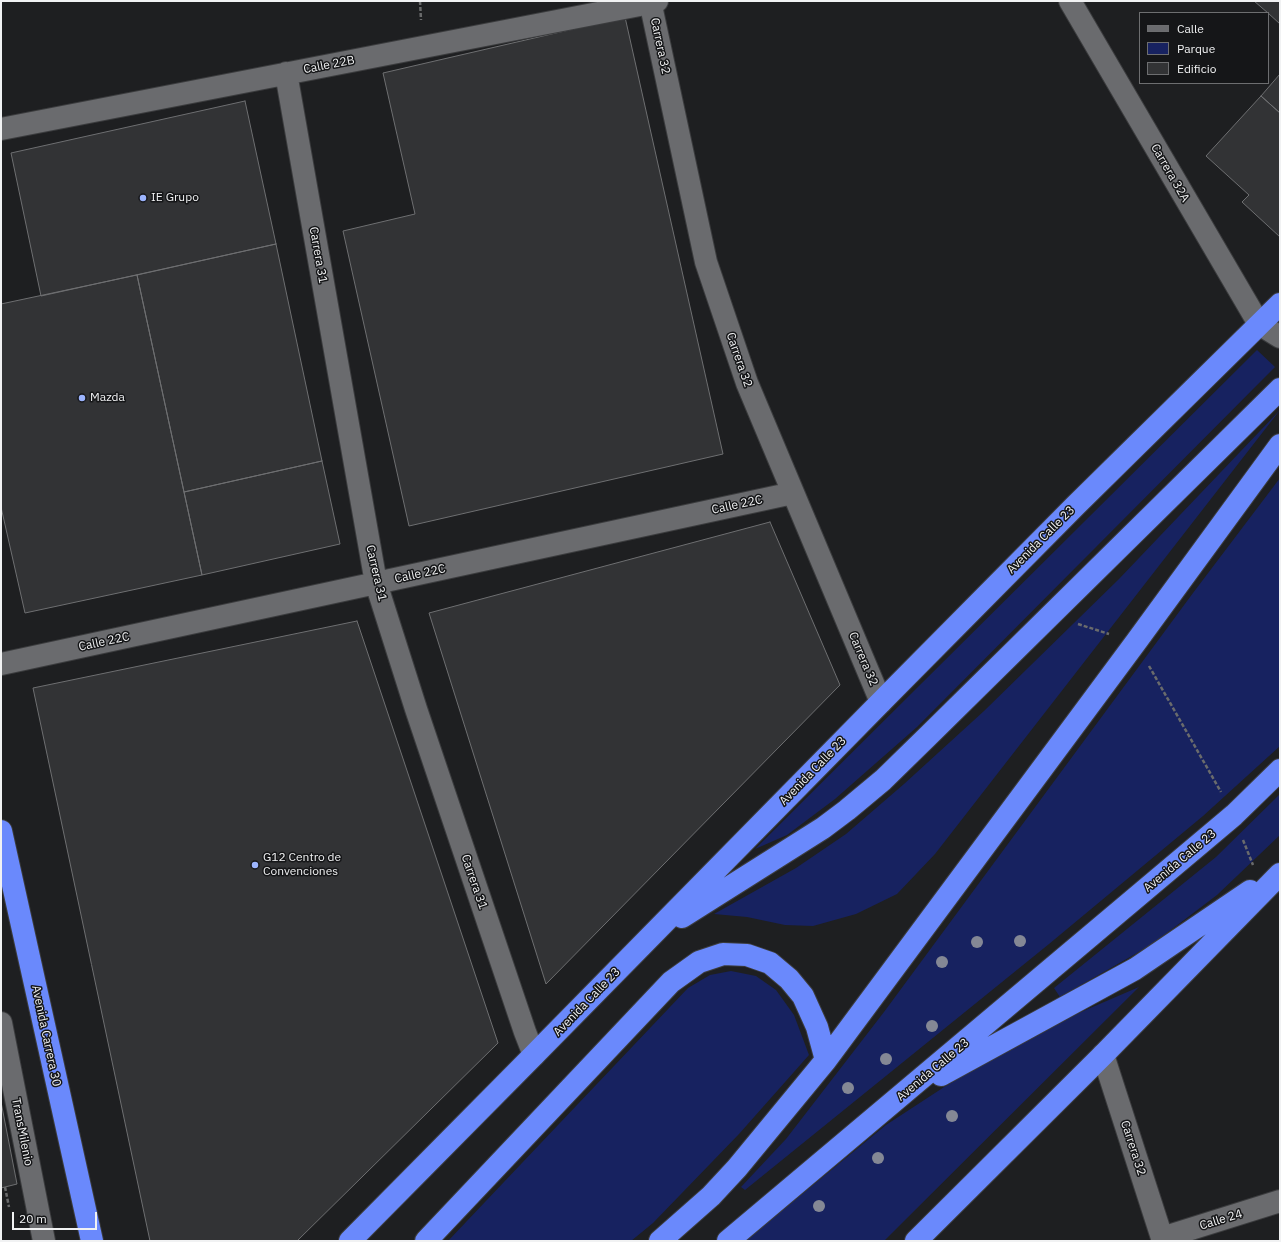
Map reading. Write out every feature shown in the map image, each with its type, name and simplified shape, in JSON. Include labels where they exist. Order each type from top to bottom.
[{"type":"highway","name":"Avenida Calle 23","points":[[350,1241],[1081,500],[1280,304]]},
{"type":"highway","points":[[649,938],[823,828],[883,780],[1280,389]]},
{"type":"highway","points":[[660,1241],[711,1196],[737,1168],[826,1060],[1280,445]]},
{"type":"highway","name":"Avenida Calle 23","points":[[728,1241],[1234,815],[1280,770]]},
{"type":"highway","name":"Avenida Carrera 30","points":[[1,831],[92,1241]]},
{"type":"highway","points":[[900,1097],[1135,969],[1280,871]]},
{"type":"highway","points":[[916,1241],[1103,1055],[1280,874]]},
{"type":"highway","points":[[426,1241],[671,982],[699,962],[723,954],[747,955],[770,963],[789,979],[803,996],[817,1027],[826,1060]]},
{"type":"street","name":"Carrera 32A","points":[[1070,1],[1259,324],[1280,337]]},
{"type":"street","name":"Calle 22B","points":[[1,128],[652,2]]},
{"type":"street","name":"Carrera 32","points":[[652,2],[706,262],[747,384],[881,702]]},
{"type":"street","name":"Carrera 31","points":[[286,74],[376,583],[418,716],[534,1056]]},
{"type":"street","name":"Calle 22C","points":[[1,664],[793,493]]},
{"type":"street","name":"TransMilenio","points":[[1,1024],[44,1241]]},
{"type":"street","name":"Carrera 32","points":[[1103,1055],[1163,1240]]},
{"type":"street","name":"Calle 24","points":[[1163,1240],[1280,1202]]},
{"type":"path","points":[[1051,615],[1136,642],[1234,815],[1260,885]]},
{"type":"green space","points":[[1257,350],[1275,367],[917,727],[835,799],[787,835],[755,849]]},
{"type":"green space","points":[[1280,410],[935,854],[897,894],[856,914],[813,926],[785,925],[747,917],[714,914],[796,868],[846,834],[904,784],[984,711],[1119,579]]},
{"type":"green space","points":[[1280,478],[1280,746],[1203,816],[1049,944],[745,1190],[741,1187],[786,1139],[884,1012],[1193,593]]},
{"type":"green space","points":[[1280,794],[1280,835],[1217,895],[1151,945],[1060,997],[1054,988],[1216,857]]},
{"type":"green space","points":[[731,971],[756,976],[776,990],[794,1015],[809,1055],[739,1134],[653,1223],[631,1241],[448,1241],[688,988],[710,975]]},
{"type":"green space","points":[[1139,987],[884,1241],[745,1241],[886,1125],[961,1076],[1081,1012]]},
{"type":"building","points":[[1254,1],[1280,1],[1280,24],[1269,14],[1269,12],[1267,12]]},
{"type":"building","points":[[625,17],[723,454],[409,526],[343,231],[415,214],[383,73]]},
{"type":"building","points":[[1280,74],[1280,113],[1261,96]]},
{"type":"building","points":[[1261,96],[1280,113],[1280,237],[1242,202],[1249,195],[1206,156]]},
{"type":"building","name":"IE Grupo","points":[[245,101],[276,244],[41,296],[11,153]]},
{"type":"building","points":[[276,244],[322,461],[184,492],[137,275]]},
{"type":"building","name":"Mazda","points":[[137,275],[202,575],[25,613],[1,507],[1,304]]},
{"type":"building","points":[[322,461],[340,544],[202,575],[184,492]]},
{"type":"building","points":[[770,522],[840,685],[546,984],[429,613]]},
{"type":"building","name":"G12 Centro de Convenciones","points":[[357,621],[498,1043],[297,1241],[150,1241],[33,688]]},
{"type":"building","points":[[1,1102],[17,1184],[1,1188]]},
{"type":"place","name":"IE Grupo","points":[[143,198]]},
{"type":"place","name":"Mazda","points":[[82,398]]},
{"type":"place","name":"G12 Centro de Convenciones","points":[[255,865]]}]
